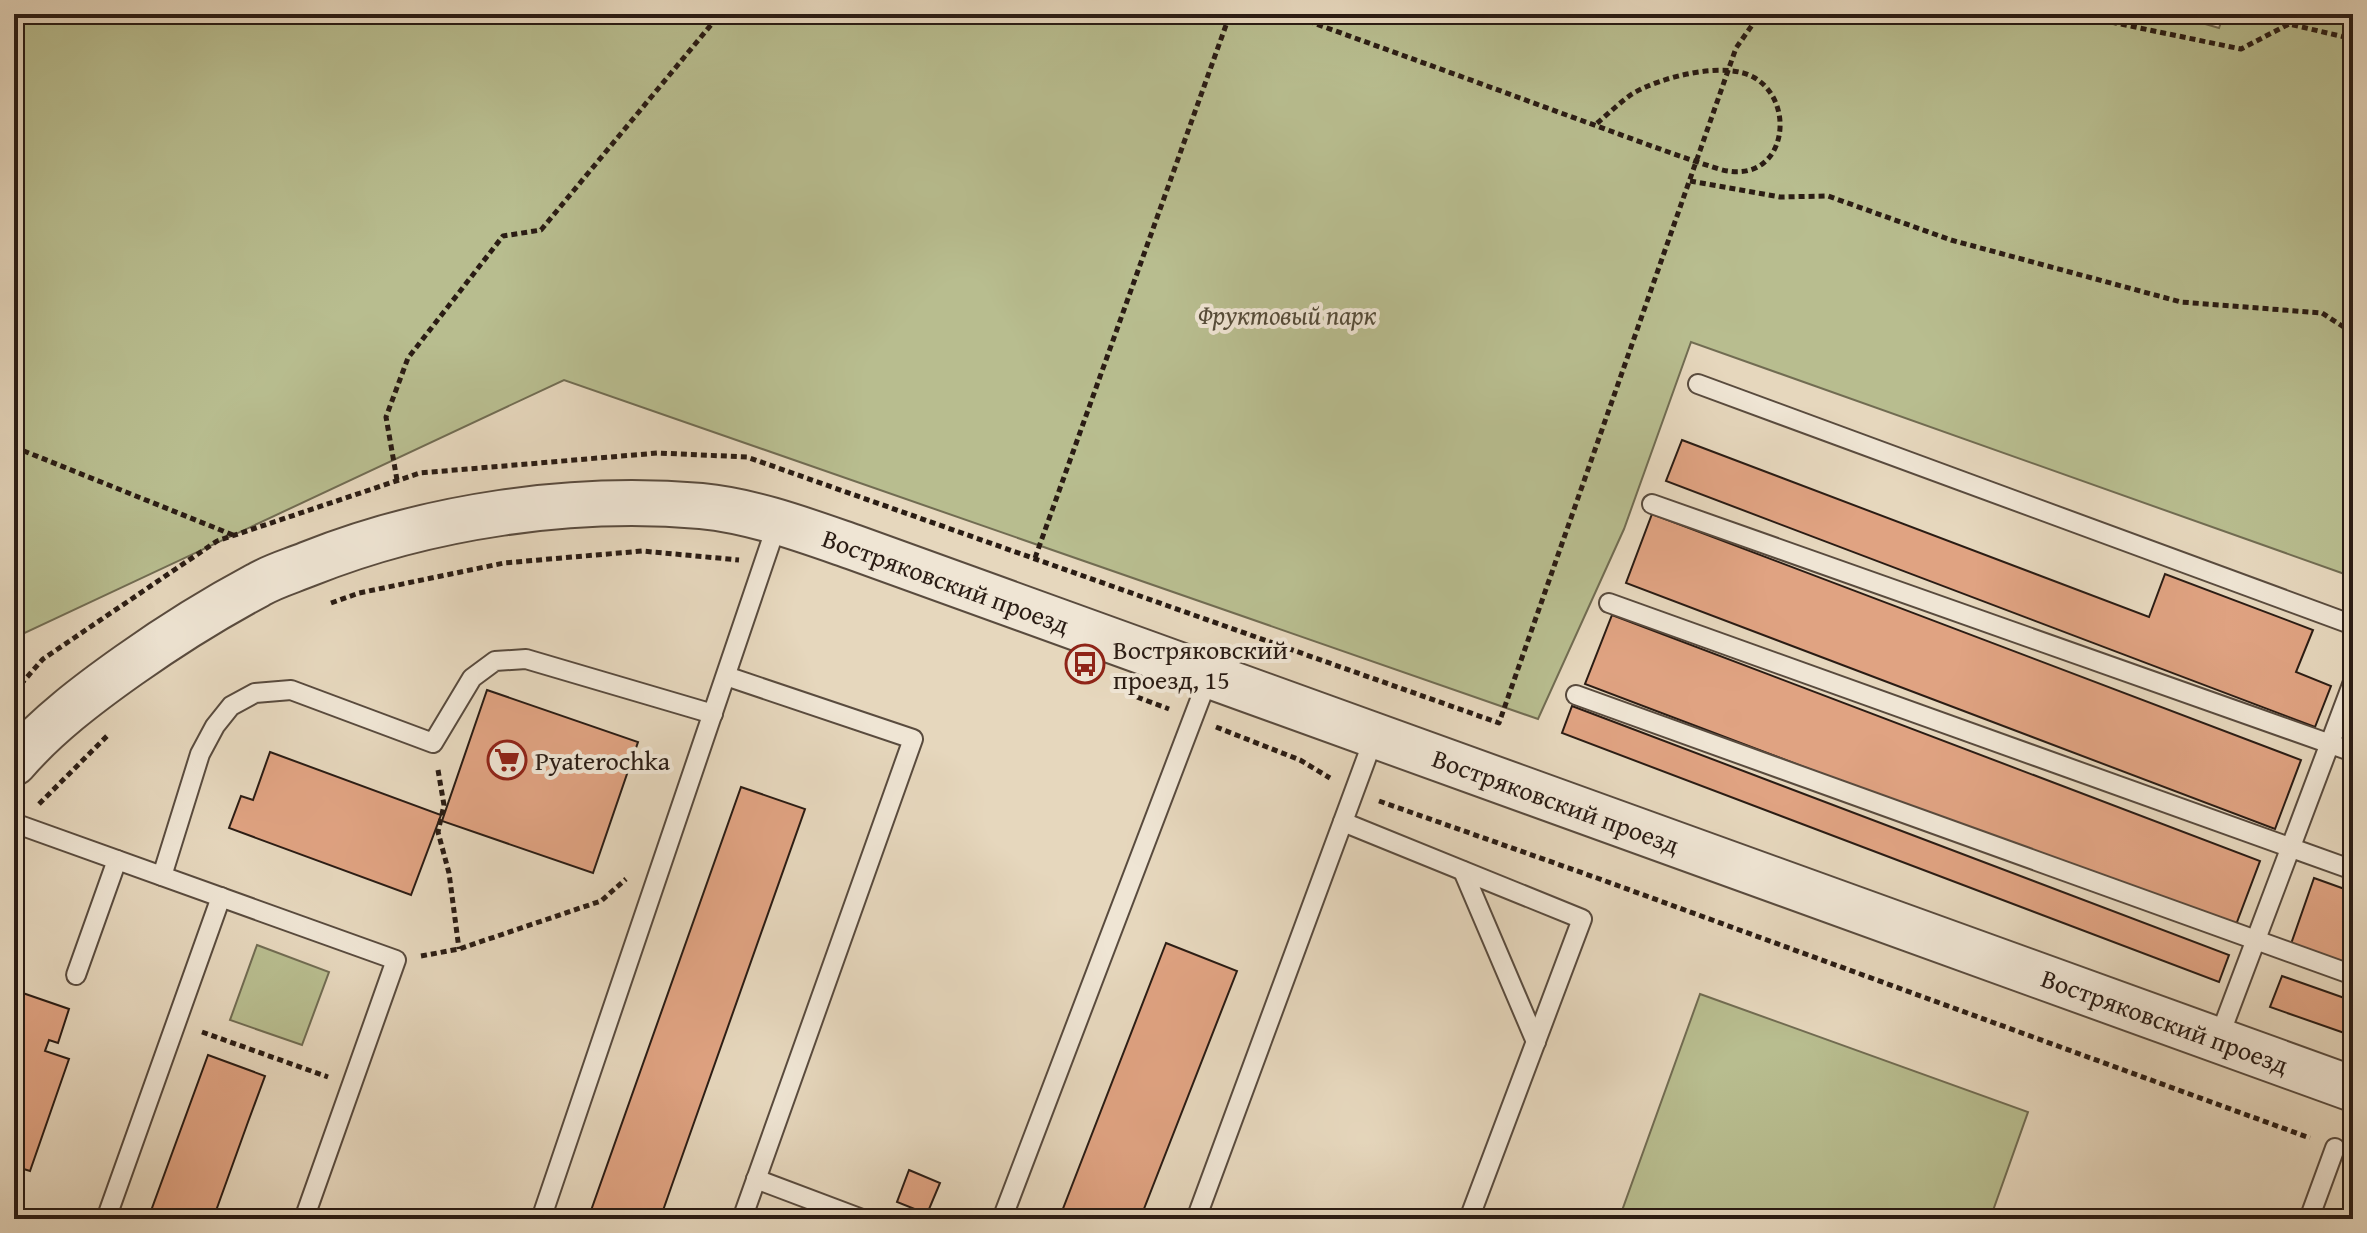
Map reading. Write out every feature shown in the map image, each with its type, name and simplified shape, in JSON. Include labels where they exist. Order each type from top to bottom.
[{"type":"street","name":"Востряковский проезд","points":[[14,763],[81,699],[169,638],[260,583],[339,552],[426,528],[527,509],[626,504],[703,506],[778,521],[2353,1089]]},
{"type":"lane","points":[[1698,384],[2353,625]]},
{"type":"lane","points":[[1652,504],[2353,752]]},
{"type":"lane","points":[[541,1219],[778,521]]},
{"type":"lane","points":[[1609,603],[2353,870]]},
{"type":"lane","points":[[162,876],[200,754],[215,726],[231,706],[255,693],[291,690],[433,743],[472,678],[495,661],[526,659],[713,714]]},
{"type":"lane","points":[[726,676],[913,739],[742,1219]]},
{"type":"lane","points":[[1002,1219],[1209,676]]},
{"type":"lane","points":[[2218,1040],[2353,682]]},
{"type":"lane","points":[[1576,695],[2353,975]]},
{"type":"lane","points":[[1196,1219],[1375,735]]},
{"type":"lane","points":[[1343,822],[1582,919],[1469,1219]]},
{"type":"lane","points":[[16,824],[396,960],[304,1219]]},
{"type":"lane","points":[[76,975],[117,860]]},
{"type":"lane","points":[[1463,871],[1536,1042]]},
{"type":"lane","points":[[106,1219],[221,897]]},
{"type":"lane","points":[[2309,1219],[2335,1148]]},
{"type":"lane","points":[[756,1179],[862,1219]]},
{"type":"path","points":[[397,480],[386,417],[408,358],[503,236],[541,230],[720,14]]},
{"type":"path","points":[[1035,558],[1230,14]]},
{"type":"path","points":[[1289,14],[1696,162],[1725,170],[1749,171],[1768,162],[1780,137],[1778,109],[1766,88],[1754,77],[1719,69],[1666,80],[1635,93],[1595,125]]},
{"type":"path","points":[[1334,666],[1499,723],[1727,71],[1736,48],[1760,14]]},
{"type":"path","points":[[1954,14],[2007,14]]},
{"type":"path","points":[[2072,14],[2241,49],[2289,24],[2353,39]]},
{"type":"path","points":[[1689,181],[1780,197],[1828,196],[1951,240],[2181,302],[2322,313],[2353,333]]},
{"type":"path","points":[[14,447],[234,535]]},
{"type":"path","points":[[317,607],[359,593],[504,563],[642,551],[765,562]]},
{"type":"path","points":[[1123,691],[1300,760],[1353,793],[1583,873],[2335,1148]]},
{"type":"path","points":[[16,824],[118,725]]},
{"type":"path","points":[[433,743],[444,805],[438,832],[449,873],[459,949]]},
{"type":"path","points":[[396,960],[459,949],[601,901],[670,839]]},
{"type":"path","points":[[176,1023],[352,1085]]},
{"type":"green space","name":"Фруктовый парк","points":[[14,14],[2171,14],[2219,28],[2224,14],[2353,14],[2353,577],[1691,342],[1624,529],[1538,719],[564,380],[14,638]]},
{"type":"green space","points":[[257,945],[329,972],[302,1045],[230,1020]]},
{"type":"green space","points":[[1700,994],[2028,1112],[1990,1219],[1619,1219]]},
{"type":"building","points":[[1682,440],[2149,617],[2165,574],[2313,630],[2296,672],[2331,686],[2315,727],[1666,481]]},
{"type":"building","points":[[1652,514],[2301,760],[2275,829],[1626,583]]},
{"type":"building","points":[[1612,615],[2260,861],[2234,930],[1585,684]]},
{"type":"building","points":[[487,690],[638,742],[593,873],[442,821]]},
{"type":"building","points":[[1572,706],[2229,955],[2219,982],[1562,733]]},
{"type":"building","points":[[270,752],[441,815],[411,895],[229,828],[241,796],[253,800]]},
{"type":"building","points":[[741,787],[805,809],[660,1219],[588,1219]]},
{"type":"building","points":[[2353,825],[2353,857],[2343,854]]},
{"type":"building","points":[[2314,878],[2353,892],[2353,967],[2291,944]]},
{"type":"building","points":[[1166,943],[1237,971],[1140,1219],[1059,1219]]},
{"type":"building","points":[[2282,976],[2353,1001],[2353,1036],[2270,1007]]},
{"type":"building","points":[[14,990],[69,1009],[58,1043],[49,1040],[45,1051],[69,1059],[30,1171],[14,1166]]},
{"type":"building","points":[[208,1055],[265,1076],[213,1219],[148,1219]]},
{"type":"building","points":[[909,1170],[940,1183],[927,1214],[897,1202]]},
{"type":"place","name":"Востряковский проезд, 15","points":[[1085,664]]},
{"type":"place","name":"Pyaterochka","points":[[507,760]]}]
